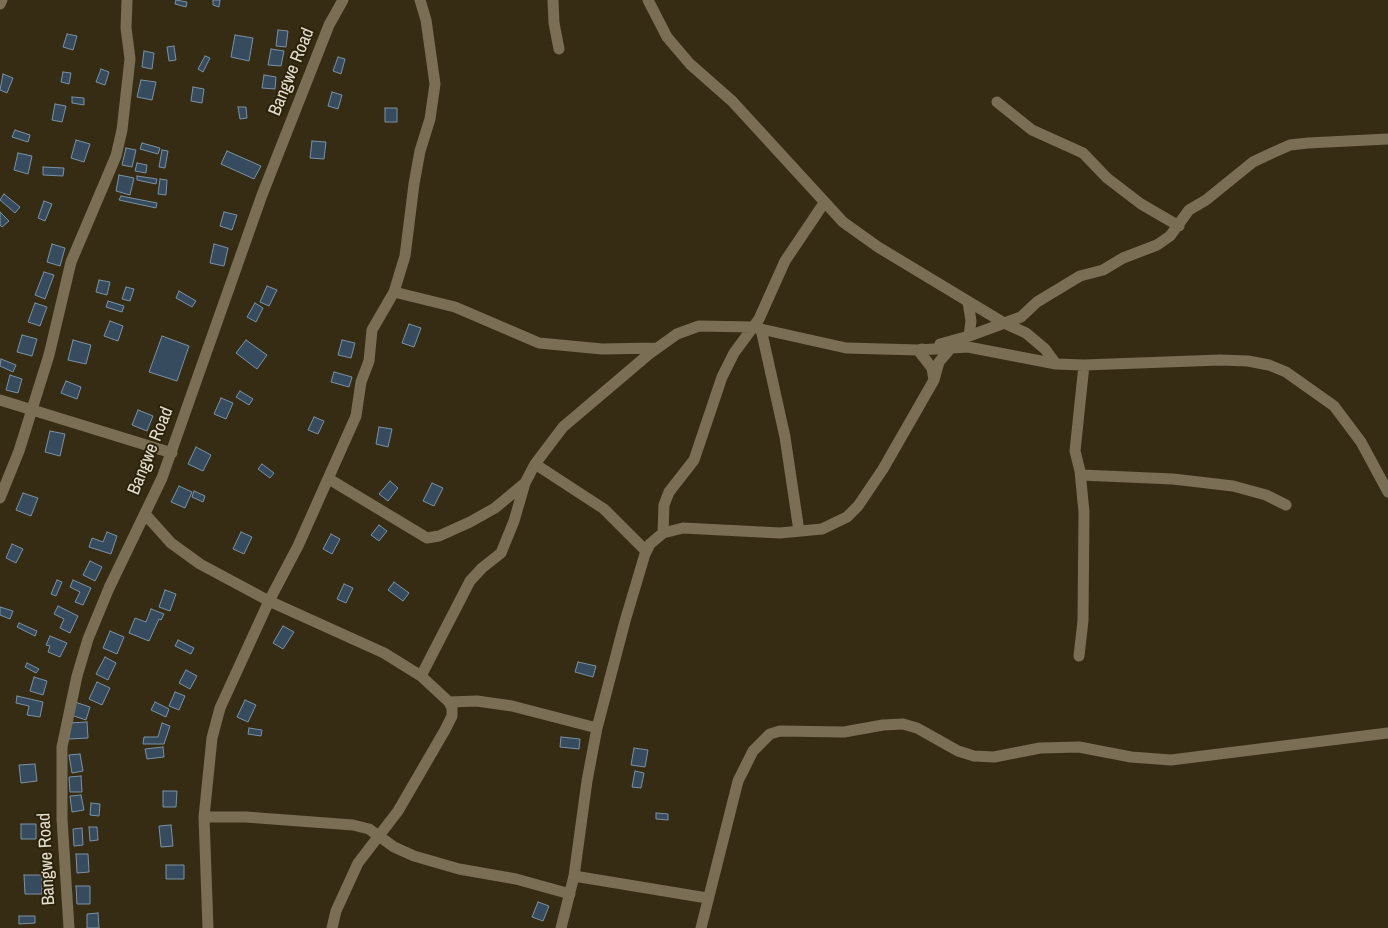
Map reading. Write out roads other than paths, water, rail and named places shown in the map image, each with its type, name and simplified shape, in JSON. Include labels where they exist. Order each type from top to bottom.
[{"type":"street","points":[[0,4],[2,0]]},
{"type":"street","points":[[0,498],[32,411],[49,355],[71,262],[116,156],[122,130],[130,59],[126,28],[128,0]]},
{"type":"street","name":"Bangwe Road","points":[[69,928],[62,819],[62,747],[77,676],[88,639],[109,588],[172,453],[262,195],[329,26],[342,0]]},
{"type":"street","points":[[208,928],[204,817],[208,764],[220,708],[269,601],[298,546],[356,416],[362,382],[369,361],[372,330],[394,292],[405,256],[418,160],[434,94],[434,74],[426,20],[420,0]]},
{"type":"street","points":[[554,0],[554,23],[559,49]]},
{"type":"street","points":[[648,0],[667,36],[690,64],[732,101],[843,222],[878,247],[968,302],[1004,323],[1026,333],[1045,350],[1056,364]]},
{"type":"street","points":[[997,102],[1032,130],[1083,153],[1107,178],[1141,204],[1179,226]]},
{"type":"street","points":[[918,350],[969,336],[1021,317],[1037,302],[1080,276],[1103,270],[1123,258],[1157,245],[1170,236],[1190,210],[1206,200],[1238,172],[1253,162],[1290,145],[1388,139]]},
{"type":"street","points":[[663,533],[664,504],[669,492],[694,460],[722,377],[756,328],[785,261],[824,203]]},
{"type":"street","points":[[394,292],[455,307],[539,343],[602,349],[657,348]]},
{"type":"street","points":[[968,302],[971,321],[969,336]]},
{"type":"street","points":[[421,676],[470,582],[482,568],[501,553],[514,521],[525,483],[535,464],[562,427],[657,348],[677,334],[699,326],[756,328],[846,348],[918,350],[968,347],[1056,364],[1084,365],[1239,360],[1269,365],[1286,372],[1334,406],[1362,442],[1388,492]]},
{"type":"street","points":[[756,328],[785,437],[799,531]]},
{"type":"street","points":[[562,928],[574,876],[585,791],[597,728],[646,551],[663,533],[683,528],[780,533],[822,529],[847,517],[858,506],[883,469],[934,380],[938,362],[951,348]]},
{"type":"street","points":[[918,350],[932,368],[934,380]]},
{"type":"street","points":[[1079,656],[1083,621],[1084,512],[1081,475],[1075,451],[1084,365]]},
{"type":"street","points":[[0,400],[172,453]]},
{"type":"street","points":[[535,464],[604,510],[646,551]]},
{"type":"street","points":[[1081,475],[1173,479],[1233,486],[1266,495],[1286,505]]},
{"type":"street","points":[[329,479],[427,538],[470,522],[495,508],[525,483]]},
{"type":"street","points":[[145,514],[158,530],[183,553],[269,601],[384,653],[421,676],[448,702],[452,716],[445,730],[398,811],[358,863],[336,911],[332,928]]},
{"type":"street","points":[[448,702],[477,702],[512,706],[597,728]]},
{"type":"street","points":[[701,928],[728,814],[738,781],[760,742],[770,734],[780,731],[844,732],[883,724],[902,724],[917,728],[958,751],[974,756],[994,757],[1040,748],[1079,747],[1154,760],[1259,750],[1302,742],[1388,732]]},
{"type":"street","points":[[204,817],[246,817],[353,825],[369,828],[394,848],[414,856],[459,869],[516,879],[570,894]]},
{"type":"street","points":[[574,876],[707,898]]}]
